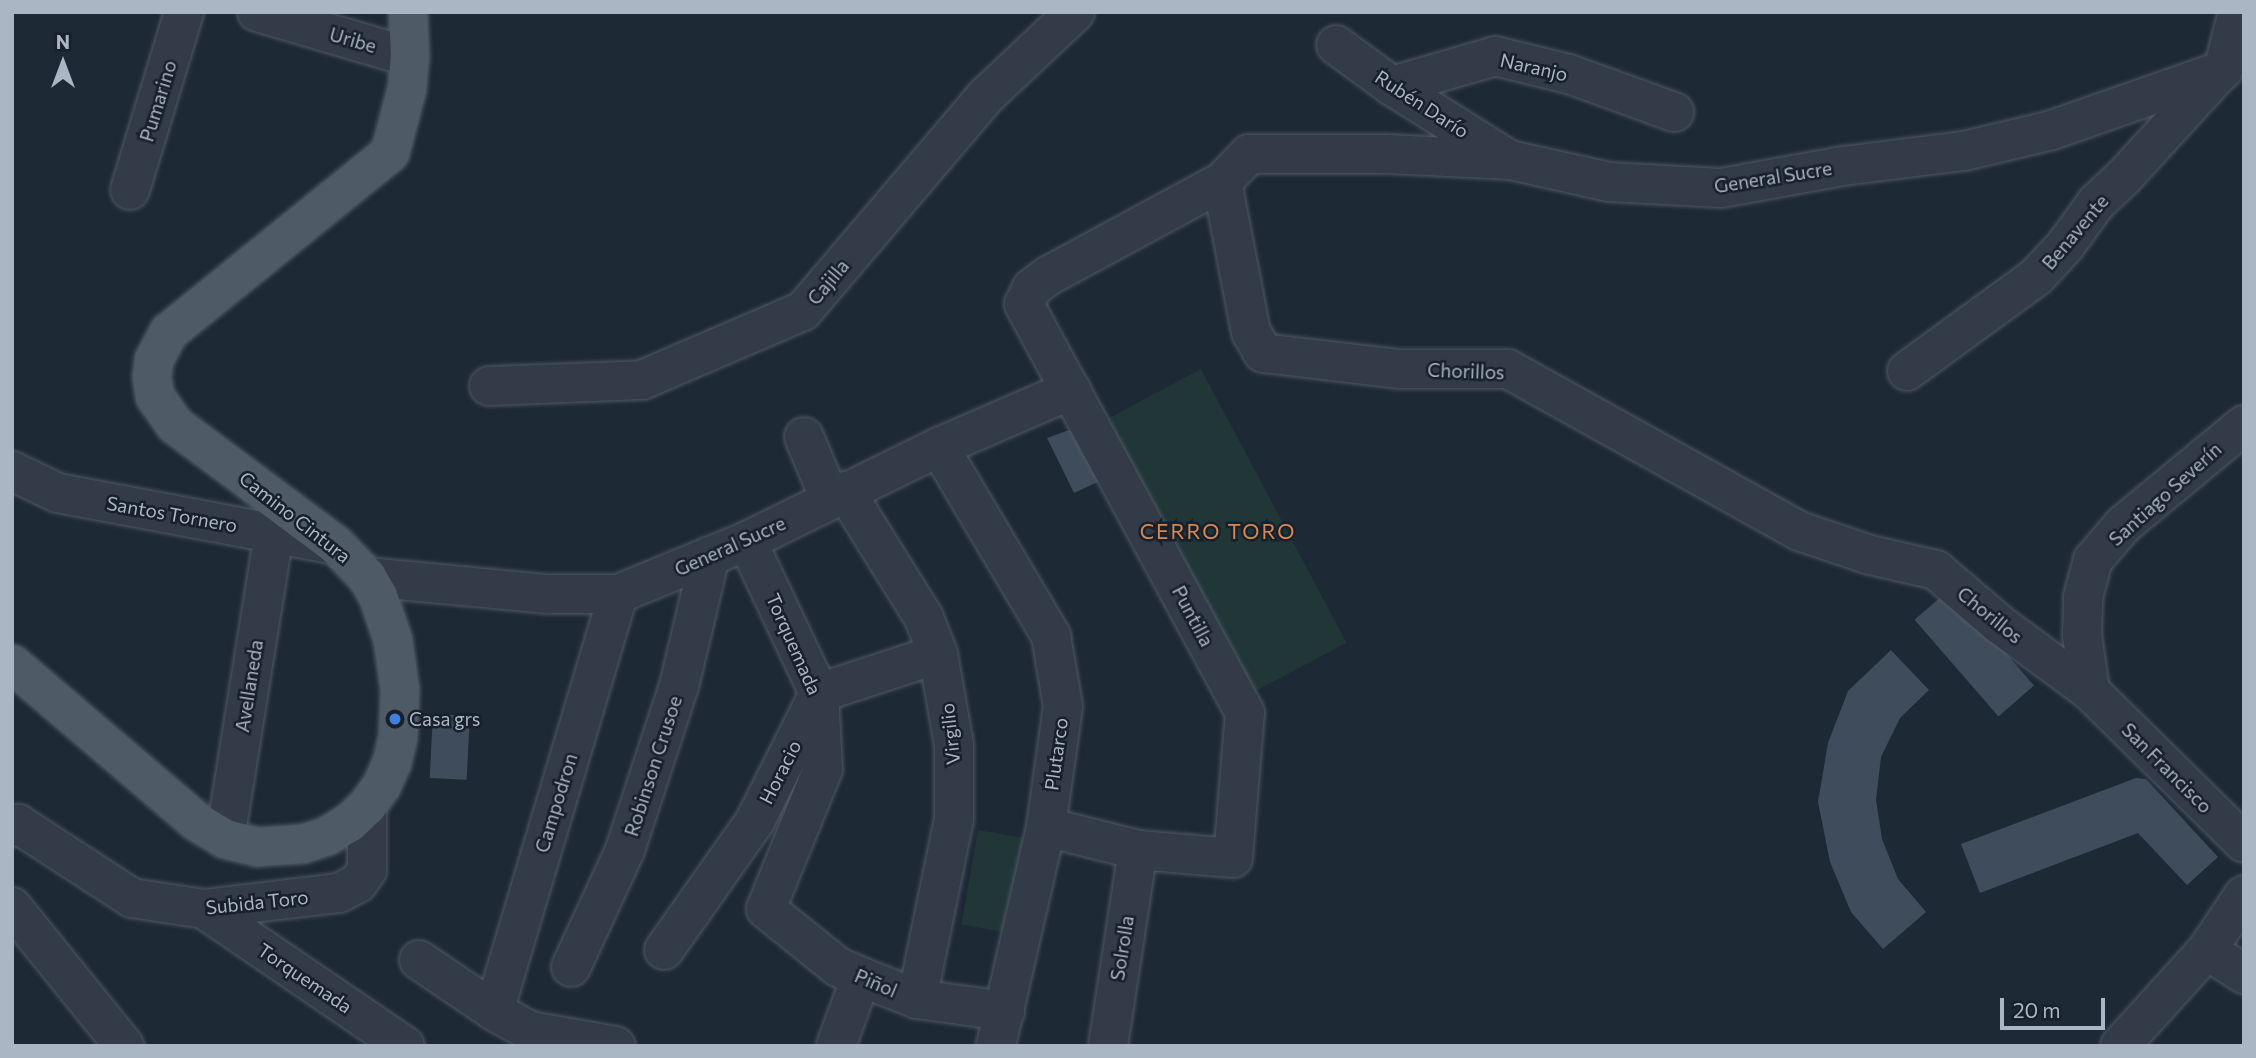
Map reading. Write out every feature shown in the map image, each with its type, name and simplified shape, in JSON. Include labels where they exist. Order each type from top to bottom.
[{"type":"main road","name":"Camino Cintura","points":[[12,664],[197,821],[225,838],[258,847],[303,844],[327,836],[349,823],[367,806],[392,763],[398,738],[400,690],[387,617],[367,577],[336,545],[174,425],[155,396],[154,360],[160,345],[177,324],[390,153],[405,100],[410,57],[408,12]]},
{"type":"street","name":"Pumarino","points":[[130,190],[184,12]]},
{"type":"street","name":"Uribe","points":[[257,12],[410,57]]},
{"type":"street","name":"Cajilla","points":[[489,386],[642,380],[803,311],[986,96],[1074,12]]},
{"type":"street","points":[[2222,69],[2238,12]]},
{"type":"street","name":"Rubén Darío","points":[[1336,45],[1391,86],[1510,160]]},
{"type":"street","name":"Naranjo","points":[[1391,86],[1495,56],[1569,74],[1674,112]]},
{"type":"street","name":"General Sucre","points":[[1222,183],[1249,154],[1387,154],[1510,160],[1609,182],[1721,188],[1843,166],[1964,152],[2052,130],[2222,69]]},
{"type":"street","name":"Benavente","points":[[1907,371],[2036,277],[2065,246],[2096,203],[2123,178],[2222,69]]},
{"type":"street","points":[[1071,390],[1024,304],[1032,288],[1048,276],[1222,183]]},
{"type":"street","name":"Chorillos","points":[[1222,183],[1251,332],[1263,353],[1400,369],[1508,369],[1799,531],[1870,555],[1936,570],[1999,624],[2090,691]]},
{"type":"street","name":"General Sucre","points":[[367,577],[548,594],[618,594],[747,541],[939,447],[1071,390]]},
{"type":"street","name":"Puntilla","points":[[1071,390],[1245,713],[1233,858],[1138,850]]},
{"type":"street","name":"Santiago Severín","points":[[2090,691],[2082,635],[2082,597],[2093,560],[2123,525],[2244,425]]},
{"type":"street","name":"Virgilio","points":[[804,437],[838,495],[924,618],[938,654],[954,745],[954,819],[917,999]]},
{"type":"street","name":"Plutarco","points":[[939,447],[1051,636],[1063,706],[1046,827],[1001,1028]]},
{"type":"street","name":"Santos Tornero","points":[[12,471],[58,493],[336,545]]},
{"type":"street","name":"Avellaneda","points":[[225,838],[274,533]]},
{"type":"street","name":"Torquemada","points":[[747,541],[819,693],[823,769],[766,909]]},
{"type":"street","name":"Robinson Crusoe","points":[[571,967],[625,850],[679,686],[710,556]]},
{"type":"street","name":"Campodron","points":[[494,1011],[618,594]]},
{"type":"street","points":[[819,693],[938,654]]},
{"type":"street","name":"San Francisco","points":[[2090,691],[2244,843]]},
{"type":"street","name":"Horacio","points":[[664,950],[755,821],[819,693]]},
{"type":"street","name":"Subida Toro","points":[[12,827],[18,824],[132,898],[204,909],[339,893],[358,883],[367,870],[367,806]]},
{"type":"street","points":[[1046,827],[1138,850]]},
{"type":"street","name":"Solrolla","points":[[1108,1046],[1138,850]]},
{"type":"street","points":[[2120,1046],[2207,950],[2244,895]]},
{"type":"street","points":[[12,907],[124,1046]]},
{"type":"street","name":"Torquemada","points":[[204,909],[405,1046]]},
{"type":"street","name":"Piñol","points":[[766,909],[838,967],[917,999],[1001,1028]]},
{"type":"street","points":[[2207,950],[2244,974]]},
{"type":"street","points":[[419,960],[494,1011],[530,1031],[615,1046]]},
{"type":"street","points":[[836,1046],[861,977]]},
{"type":"green space","points":[[1201,369],[1347,643],[1249,694],[1104,421]]},
{"type":"green space","points":[[978,830],[1040,841],[1023,935],[961,925]]},
{"type":"building","points":[[1075,428],[1113,475],[1074,493],[1047,438]]},
{"type":"building","points":[[1950,589],[2034,686],[1999,716],[1915,620]]},
{"type":"building","points":[[1891,650],[1929,690],[1900,718],[1881,757],[1876,800],[1882,839],[1898,879],[1926,912],[1883,949],[1851,912],[1830,862],[1818,802],[1828,743],[1848,691]]},
{"type":"building","points":[[433,714],[470,716],[467,780],[430,778]]},
{"type":"building","points":[[2136,778],[2146,779],[2218,857],[2187,885],[2138,833],[1980,893],[1961,844]]},
{"type":"place","name":"Casa grs","points":[[395,719]]},
{"type":"district","name":"CERRO TORO","points":[[1218,531]]}]
